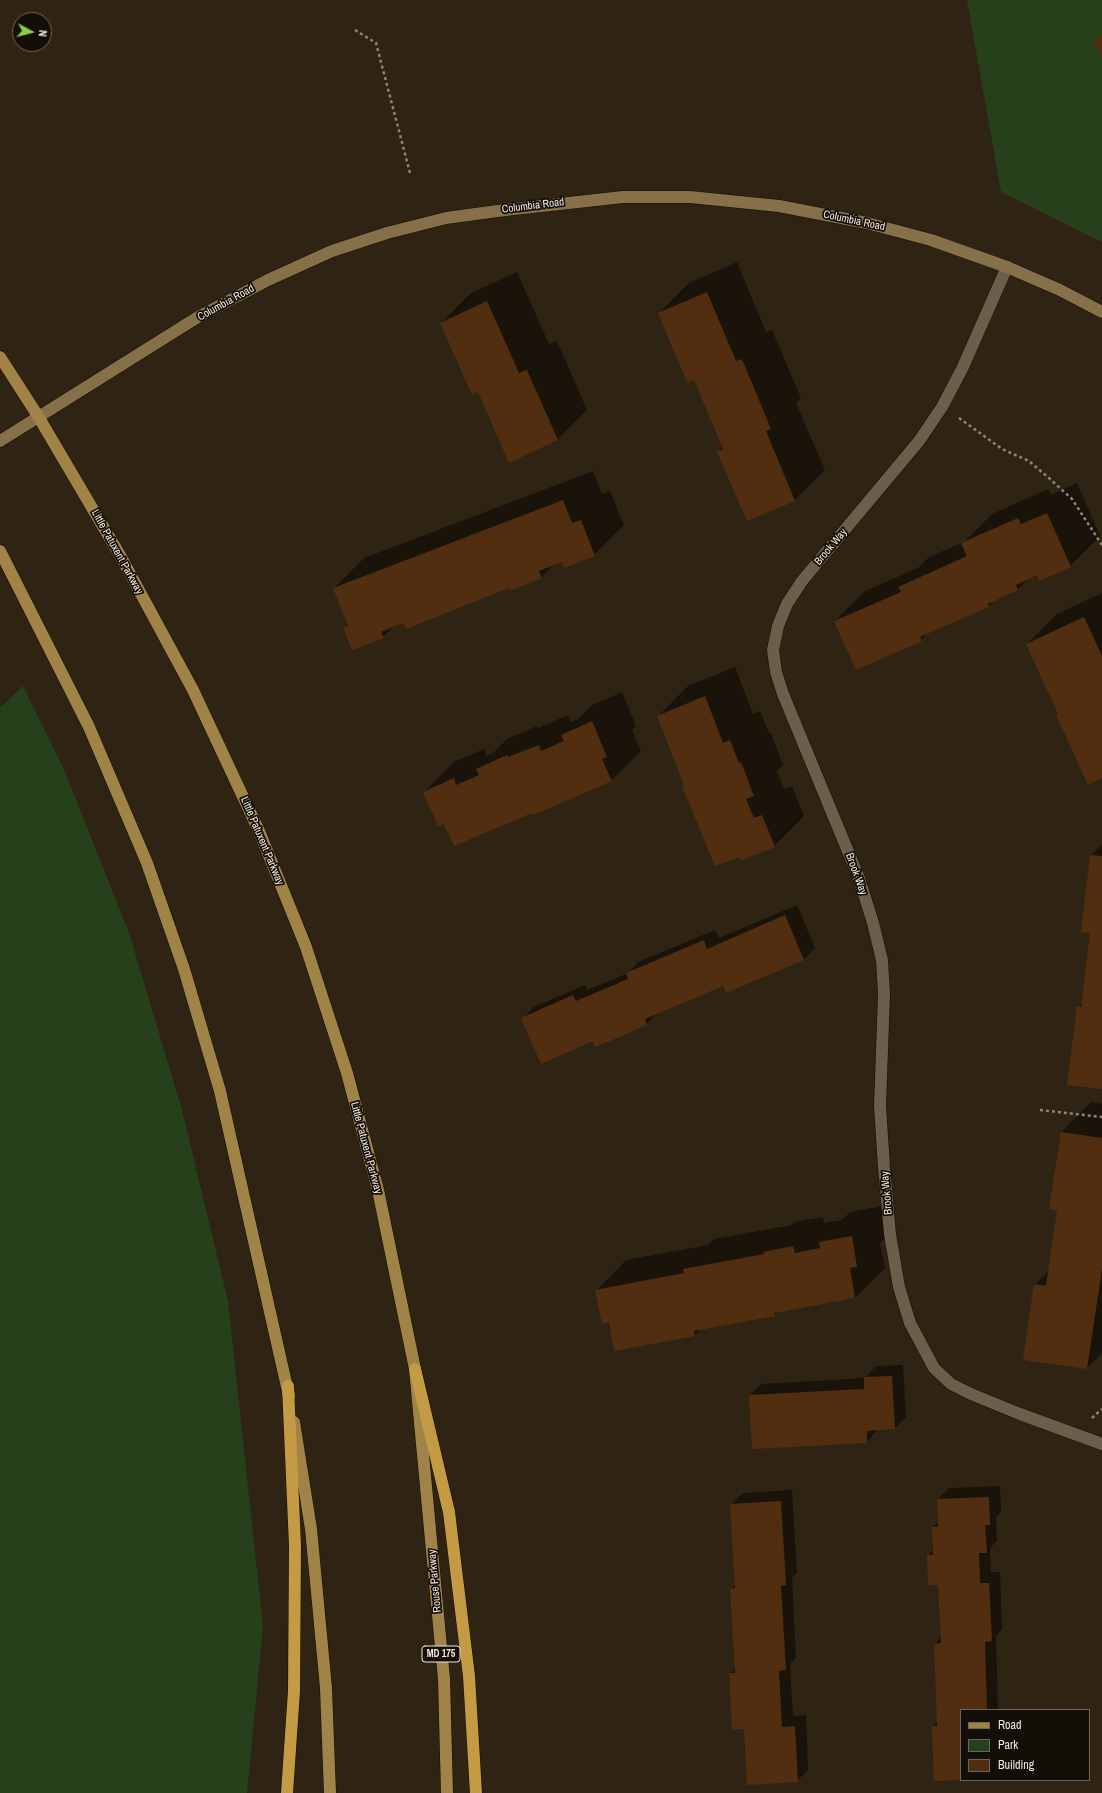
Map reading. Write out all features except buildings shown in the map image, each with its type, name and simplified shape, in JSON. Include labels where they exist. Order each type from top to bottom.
[{"type":"highway","points":[[415,1369],[449,1512],[469,1676],[476,1793]]},
{"type":"highway","points":[[287,1793],[294,1691],[295,1554],[288,1386]]},
{"type":"main road","name":"Columbia Road","points":[[0,441],[198,317],[268,280],[339,249],[387,233],[446,218],[623,197],[690,197],[779,206],[867,223],[931,240],[1007,267],[1060,290],[1102,312]]},
{"type":"main road","name":"Little Patuxent Parkway","points":[[0,357],[38,416],[121,557],[192,690],[259,831],[306,947],[346,1073],[376,1183],[415,1369]]},
{"type":"main road","points":[[0,551],[89,727],[150,870],[184,970],[220,1091],[288,1386],[311,1529],[326,1688],[330,1793]]},
{"type":"main road","name":"Rouse Parkway","points":[[415,1369],[444,1679],[447,1793]]},
{"type":"street","name":"Brook Way","points":[[1007,267],[962,369],[942,407],[919,441],[802,582],[787,604],[778,626],[773,650],[776,672],[783,694],[859,878],[873,923],[882,960],[884,994],[880,1106],[884,1167],[890,1234],[899,1287],[910,1323],[934,1368],[951,1384],[1020,1414],[1102,1444]]},
{"type":"path","points":[[355,30],[376,43],[410,173]]},
{"type":"path","points":[[942,407],[976,428],[1002,449],[1028,462],[1050,479],[1072,499],[1102,545]]},
{"type":"path","points":[[1040,1110],[1102,1118]]},
{"type":"green space","points":[[967,0],[1102,0],[1102,242],[1001,192]]},
{"type":"green space","points":[[23,686],[66,774],[129,933],[182,1110],[228,1301],[263,1626],[247,1793],[0,1793],[0,708]]}]
